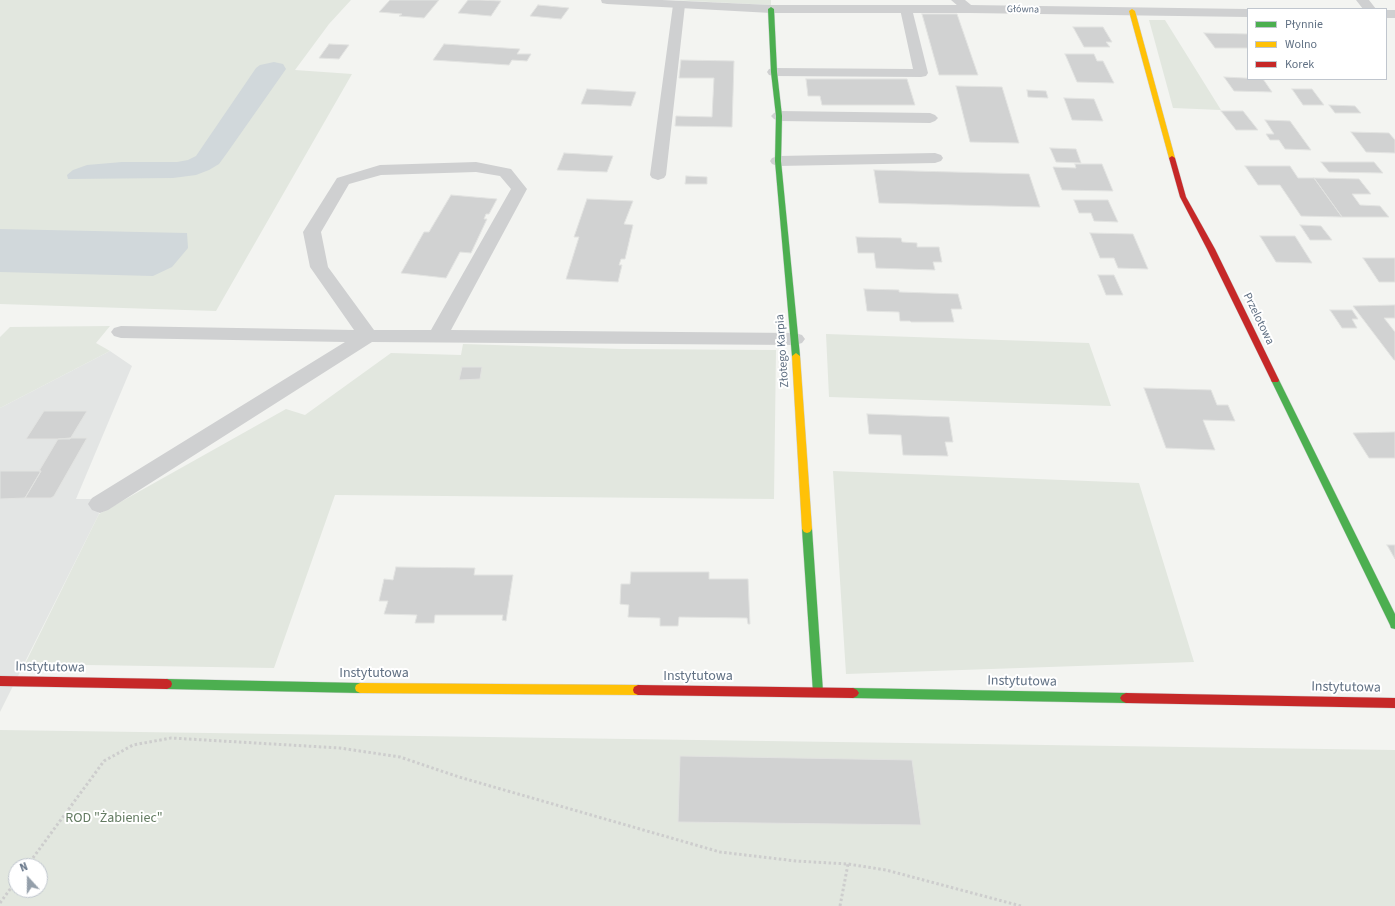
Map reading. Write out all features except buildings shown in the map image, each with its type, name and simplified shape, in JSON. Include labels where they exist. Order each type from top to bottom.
[{"type":"street","name":"Główna","points":[[607,0],[771,9],[970,9],[1247,12]]},
{"type":"street","points":[[957,0],[970,9]]},
{"type":"street","points":[[1362,0],[1369,8]]},
{"type":"street","points":[[658,175],[679,5]]},
{"type":"street","name":"Złotego Karpia","points":[[771,9],[778,116],[778,161],[795,339],[818,692]]},
{"type":"street","points":[[774,72],[921,74],[906,9]]},
{"type":"street","name":"Przelotowa","points":[[1132,11],[1183,197],[1395,625]]},
{"type":"street","points":[[778,116],[930,118]]},
{"type":"street","points":[[778,161],[935,158]]},
{"type":"street","points":[[368,336],[319,267],[312,232],[343,181],[380,170],[476,167],[506,172],[519,189],[438,336]]},
{"type":"street","points":[[121,332],[368,336],[795,339]]},
{"type":"street","points":[[100,504],[368,336]]},
{"type":"street","name":"Instytutowa","points":[[0,681],[293,687],[818,692],[1395,703]]},
{"type":"path","points":[[33,858],[104,761],[133,744],[171,738],[340,748],[400,757],[459,777],[720,852],[796,861],[848,864],[886,870],[1021,906]]},
{"type":"path","points":[[840,906],[848,864]]},
{"type":"path","points":[[0,903],[8,892]]},
{"type":"shaded area","points":[[274,62],[283,64],[286,69],[219,164],[209,170],[196,175],[173,178],[68,179],[67,175],[73,170],[87,165],[122,162],[177,162],[188,160],[196,156],[256,68],[260,65]]},
{"type":"shaded area","points":[[0,229],[187,233],[188,248],[172,267],[153,276],[0,272]]},
{"type":"shaded area","points":[[110,351],[132,366],[76,499],[94,499],[99,514],[0,712],[0,408]]},
{"type":"green space","points":[[0,0],[351,0],[329,24],[295,70],[352,74],[216,311],[0,304]]},
{"type":"green space","points":[[675,0],[771,0],[771,5],[690,1]]},
{"type":"green space","points":[[1149,20],[1165,20],[1221,110],[1173,108]]},
{"type":"green space","points":[[110,326],[96,343],[110,351],[0,408],[0,337],[10,327]]},
{"type":"green space","points":[[826,334],[1089,343],[1111,406],[829,397]]},
{"type":"green space","points":[[463,344],[622,349],[776,350],[774,499],[335,495],[274,668],[25,664],[99,514],[286,409],[305,415],[391,353],[461,355]]},
{"type":"green space","points":[[833,471],[1139,483],[1194,662],[846,674]]},
{"type":"green space","name":"ROD \"Żabieniec\"","points":[[0,730],[1395,750],[1395,906],[0,906]]},
{"type":"traffic: fast","points":[[771,9],[774,72],[779,116],[778,161],[796,356]]},
{"type":"traffic: fast","points":[[1275,380],[1395,625]]},
{"type":"traffic: fast","points":[[807,529],[818,692]]},
{"type":"traffic: fast","points":[[167,684],[360,688]]},
{"type":"traffic: fast","points":[[853,693],[1126,698]]},
{"type":"traffic: slow","points":[[1132,11],[1172,158]]},
{"type":"traffic: slow","points":[[796,356],[807,529]]},
{"type":"traffic: slow","points":[[360,688],[638,690]]},
{"type":"traffic: jam","points":[[1172,158],[1183,197],[1211,249],[1275,380]]},
{"type":"traffic: jam","points":[[0,681],[167,684]]},
{"type":"traffic: jam","points":[[638,690],[853,693]]},
{"type":"traffic: jam","points":[[1126,698],[1395,703]]}]
